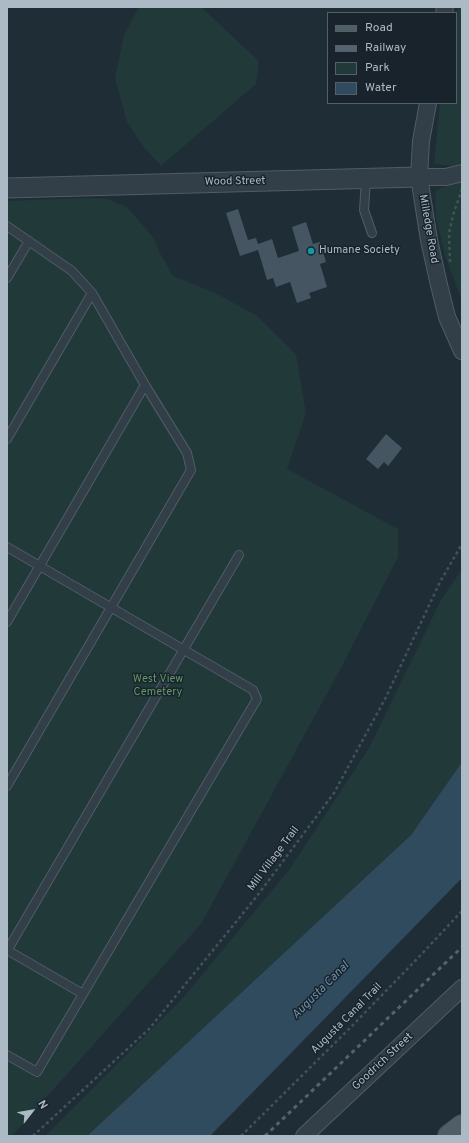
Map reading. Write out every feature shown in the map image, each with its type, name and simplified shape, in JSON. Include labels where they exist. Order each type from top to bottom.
[{"type":"main road","points":[[449,1136],[462,1126]]},
{"type":"street","name":"Milledge Road","points":[[428,104],[421,141],[420,177],[428,240],[447,317],[462,351]]},
{"type":"street","name":"Wood Street","points":[[7,188],[446,177],[462,173]]},
{"type":"street","name":"Goodrich Street","points":[[304,1136],[462,988]]},
{"type":"lane","points":[[366,179],[364,210],[372,233]]},
{"type":"lane","points":[[7,226],[72,271],[92,293],[145,385],[187,453],[191,470],[7,786]]},
{"type":"lane","points":[[7,278],[29,241]]},
{"type":"lane","points":[[7,438],[92,293]]},
{"type":"lane","points":[[7,622],[145,385]]},
{"type":"lane","points":[[7,547],[253,690],[257,699],[37,1072],[7,1054]]},
{"type":"lane","points":[[83,994],[7,950],[239,555]]},
{"type":"path","points":[[450,266],[449,233],[462,189]]},
{"type":"path","name":"Mill Village Trail","points":[[33,1136],[149,1029],[257,896],[334,792],[386,697],[440,582],[462,544]]},
{"type":"path","name":"Augusta Canal Trail","points":[[241,1136],[381,996],[462,911]]},
{"type":"green space","points":[[139,7],[201,7],[259,61],[256,84],[161,166],[143,146],[127,122],[115,78],[124,35]]},
{"type":"green space","points":[[458,7],[462,7],[462,163],[454,166],[434,164],[440,104],[457,104]]},
{"type":"green space","points":[[462,179],[462,301],[445,256],[436,217],[435,191]]},
{"type":"green space","name":"West View Cemetery","points":[[86,198],[107,199],[127,207],[153,237],[173,276],[215,293],[256,315],[296,354],[306,413],[287,469],[398,529],[398,557],[340,670],[201,924],[12,1136],[7,1136],[7,201]]},
{"type":"green space","points":[[462,569],[462,762],[411,835],[87,1136],[45,1136],[182,999],[289,870],[369,748],[441,600]]},
{"type":"water","name":"Augusta Canal","points":[[462,762],[462,878],[210,1136],[87,1136],[411,835]]},
{"type":"building","name":"Humane Society","points":[[238,209],[248,240],[256,238],[258,244],[272,239],[278,258],[299,251],[292,227],[306,222],[313,244],[320,242],[326,262],[320,264],[327,287],[309,293],[311,298],[297,303],[290,282],[276,287],[273,278],[267,280],[258,250],[240,256],[226,213]]},
{"type":"building","points":[[386,434],[402,448],[388,466],[384,462],[378,469],[366,459]]},
{"type":"railway","points":[[265,1136],[462,947]]},
{"type":"place","name":"Humane Society","points":[[311,251]]}]
